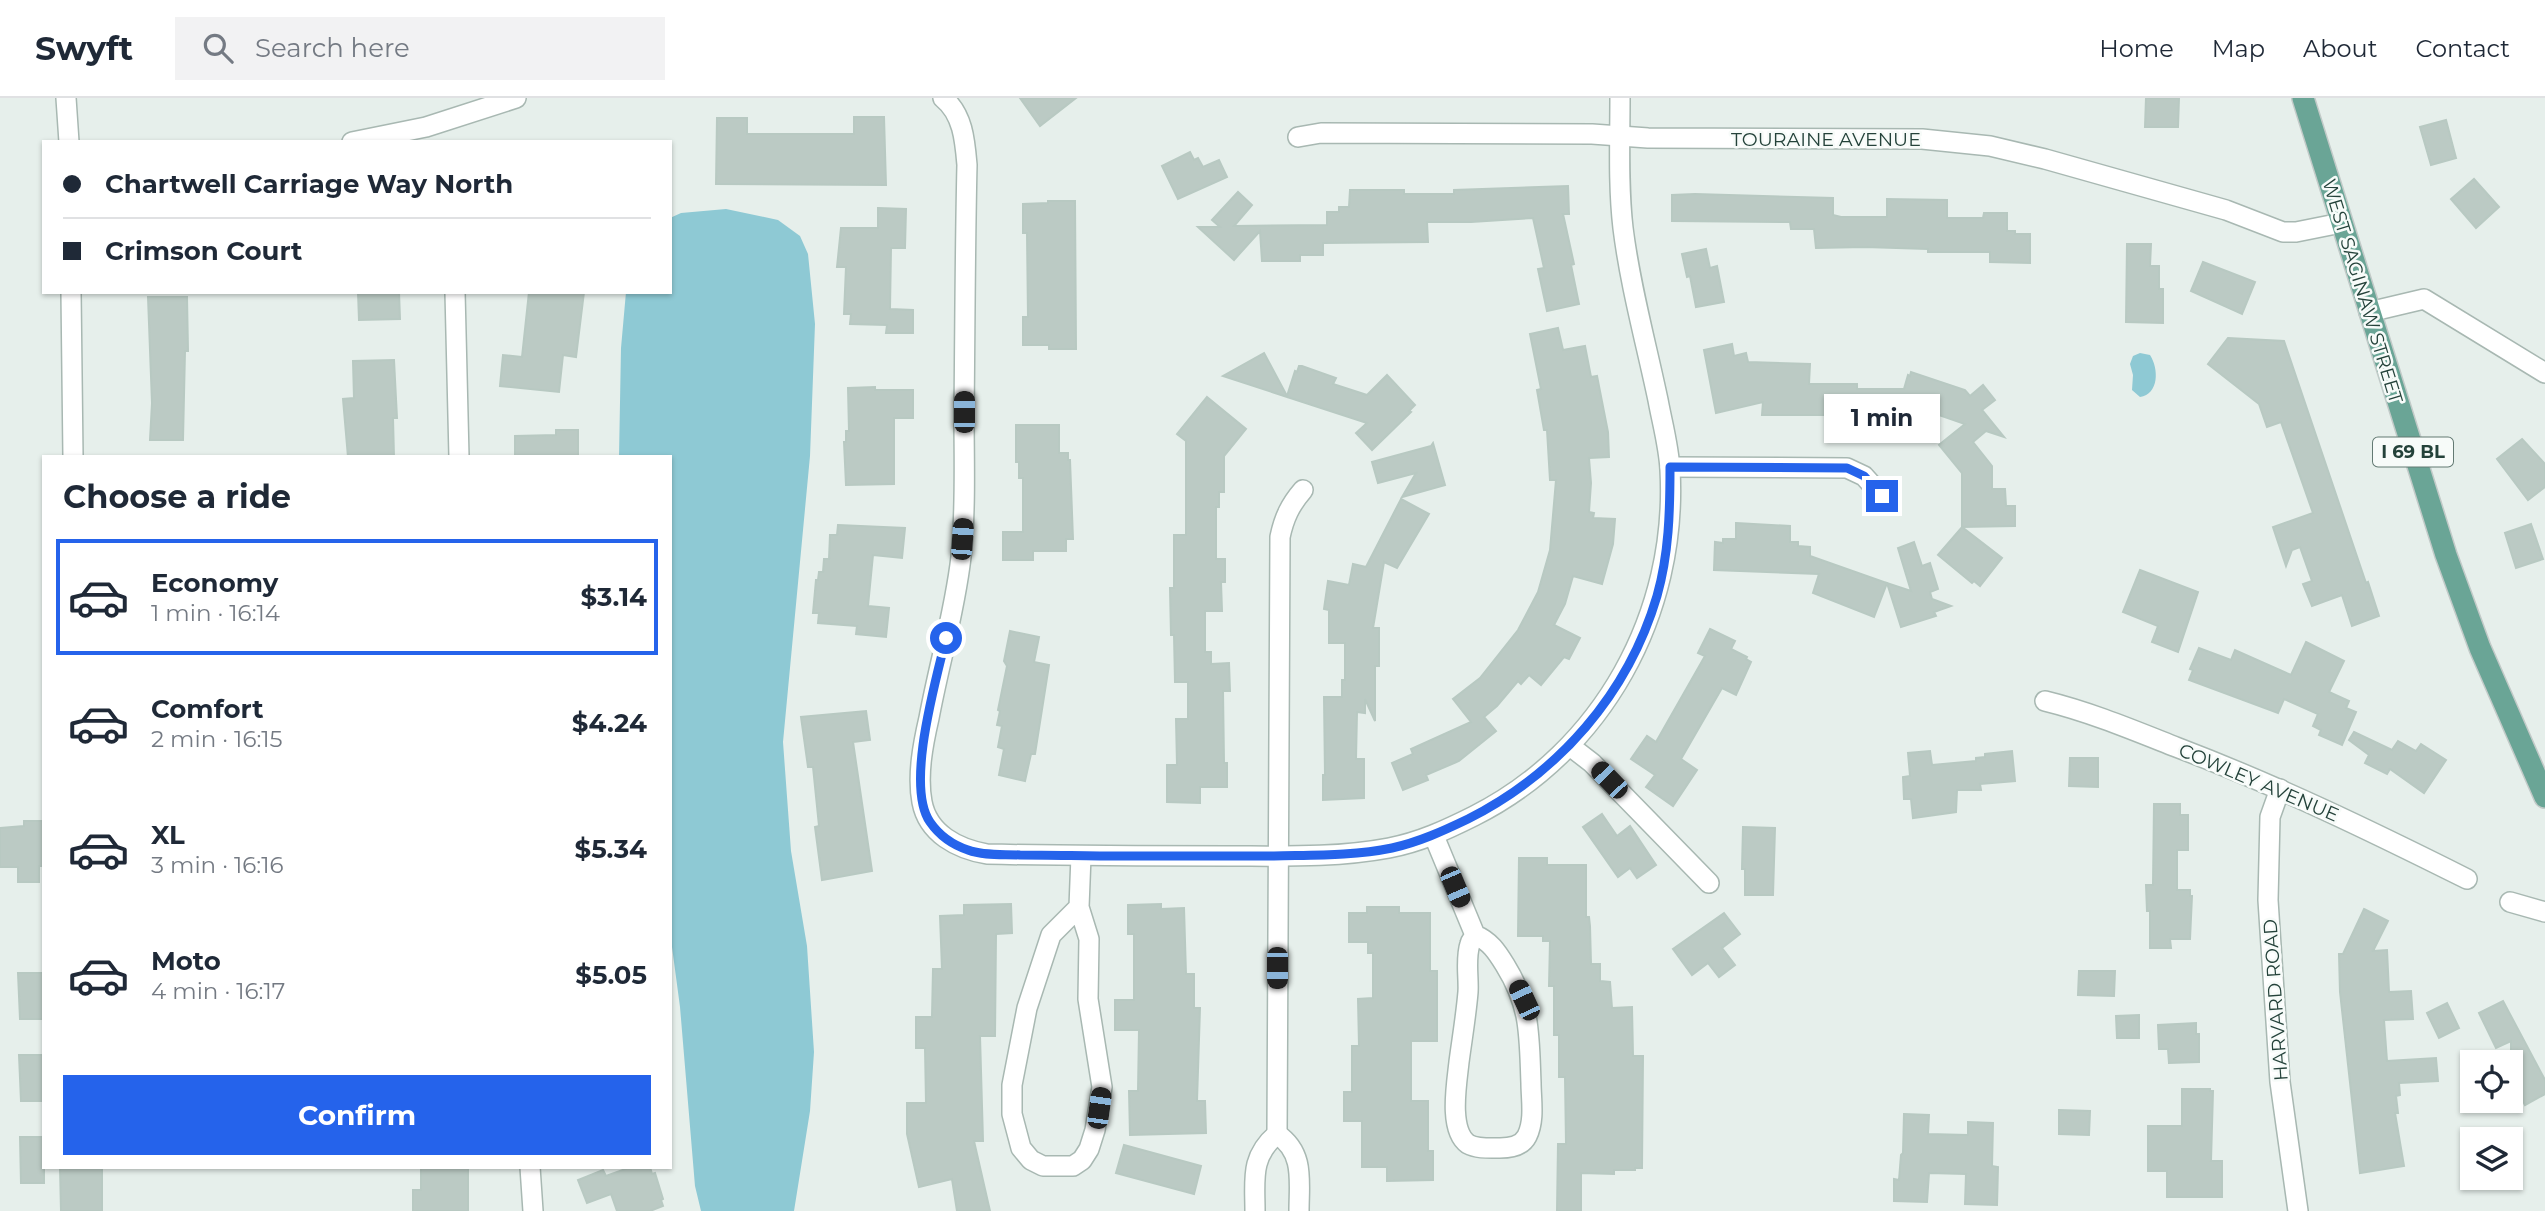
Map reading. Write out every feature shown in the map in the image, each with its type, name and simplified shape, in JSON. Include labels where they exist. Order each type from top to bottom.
[{"type":"main road","name":"WEST SAGINAW STREET","points":[[2303,98],[2446,555],[2480,648],[2545,797]]},
{"type":"street","points":[[66,98],[69,140]]},
{"type":"street","points":[[371,140],[427,134],[516,98]]},
{"type":"street","points":[[943,98],[950,104],[960,122],[967,165],[963,523],[957,585],[924,740],[920,784],[922,803],[929,821],[940,833],[952,843],[969,851],[987,854],[1081,856],[1277,856],[1356,853],[1392,848],[1434,836],[1492,807],[1533,780],[1570,746],[1601,711],[1626,671],[1652,609],[1666,555],[1670,515],[1670,467],[1623,229],[1620,98]]},
{"type":"street","name":"TOURAINE AVENUE","points":[[1298,137],[1321,133],[1922,139],[1990,146],[2226,211],[2283,232],[2341,223]]},
{"type":"street","points":[[71,294],[73,455]]},
{"type":"street","points":[[455,294],[459,455]]},
{"type":"street","points":[[2369,312],[2424,299],[2545,373]]},
{"type":"street","points":[[1670,467],[1847,468],[1864,476],[1882,496]]},
{"type":"street","points":[[1277,1134],[1280,537],[1288,511],[1303,491]]},
{"type":"street","name":"COWLEY AVENUE","points":[[2045,701],[2117,724],[2280,789],[2411,849],[2467,878]]},
{"type":"street","points":[[1570,746],[1592,763],[1709,883]]},
{"type":"street","name":"HARVARD ROAD","points":[[2280,789],[2270,817],[2268,900],[2280,1082],[2298,1211]]},
{"type":"street","points":[[1434,836],[1475,935],[1490,944],[1515,981],[1524,1000],[1528,1023],[1532,1119],[1529,1134],[1524,1140],[1519,1145],[1507,1148],[1469,1144],[1458,1130],[1455,1096],[1468,995],[1469,950],[1475,935]]},
{"type":"street","points":[[1079,907],[1051,935],[1027,1008],[1012,1085],[1012,1114],[1021,1148],[1031,1160],[1043,1166],[1073,1166],[1082,1160],[1095,1130],[1102,1087],[1088,999],[1089,939],[1079,907],[1081,856]]},
{"type":"street","points":[[2510,902],[2545,912]]},
{"type":"street","points":[[1255,1211],[1258,1156],[1265,1144],[1277,1134]]},
{"type":"street","points":[[1277,1134],[1289,1142],[1295,1152],[1299,1211]]},
{"type":"street","points":[[530,1169],[533,1211]]},
{"type":"water","points":[[726,209],[778,220],[800,236],[808,254],[815,324],[810,456],[783,742],[791,851],[807,946],[814,1052],[810,1111],[794,1211],[701,1211],[695,1186],[680,1007],[672,947],[672,455],[619,455],[621,348],[626,294],[672,294],[672,217],[681,213]]},
{"type":"water","points":[[2140,353],[2150,355],[2156,380],[2151,391],[2140,397],[2132,390],[2133,375],[2130,364],[2133,356]]},
{"type":"building","points":[[1020,98],[1076,98],[1040,126]]},
{"type":"building","points":[[2146,98],[2179,98],[2178,127],[2145,127]]},
{"type":"building","points":[[854,117],[884,117],[886,185],[716,184],[717,118],[747,118],[747,134],[854,134]]},
{"type":"building","points":[[2446,120],[2456,158],[2431,165],[2420,127]]},
{"type":"building","points":[[1190,152],[1194,160],[1198,158],[1203,167],[1219,160],[1227,177],[1178,199],[1162,166]]},
{"type":"building","points":[[2474,179],[2499,207],[2476,228],[2451,199]]},
{"type":"building","points":[[1568,186],[1569,214],[1563,214],[1579,304],[1547,311],[1538,269],[1544,268],[1533,218],[1427,222],[1428,242],[1323,243],[1323,255],[1300,255],[1300,261],[1262,261],[1260,231],[1234,260],[1198,227],[1220,227],[1212,220],[1238,192],[1252,205],[1234,226],[1327,225],[1327,212],[1339,212],[1339,207],[1349,207],[1350,190],[1454,194],[1454,190]]},
{"type":"building","points":[[1672,195],[1833,198],[1833,215],[1841,217],[1887,217],[1887,199],[1947,200],[1947,218],[1983,218],[1984,213],[2007,213],[2007,231],[2030,234],[2030,263],[1990,262],[1990,252],[1928,252],[1928,249],[1865,247],[1816,248],[1814,229],[1791,229],[1790,222],[1672,221]]},
{"type":"building","points":[[1075,201],[1076,349],[1023,345],[1023,317],[1028,317],[1027,233],[1023,233],[1023,204]]},
{"type":"building","points":[[878,208],[906,209],[905,248],[891,248],[890,309],[913,310],[913,333],[886,333],[887,325],[850,324],[851,314],[844,314],[846,267],[837,267],[841,228],[878,228]]},
{"type":"building","points":[[2127,244],[2151,244],[2150,266],[2159,266],[2159,289],[2163,289],[2163,323],[2126,322]]},
{"type":"building","points":[[1706,249],[1710,268],[1717,266],[1724,302],[1696,307],[1690,276],[1687,277],[1682,254]]},
{"type":"building","points":[[2203,262],[2255,282],[2242,314],[2191,291]]},
{"type":"building","points":[[358,294],[399,294],[400,319],[359,320]]},
{"type":"building","points":[[529,294],[584,294],[576,357],[563,355],[559,392],[500,386],[503,355],[522,357]]},
{"type":"building","points":[[148,297],[187,297],[188,351],[185,351],[183,440],[150,440],[152,403]]},
{"type":"building","points":[[1558,328],[1563,350],[1585,346],[1591,377],[1597,376],[1608,432],[1609,457],[1589,458],[1589,512],[1594,513],[1593,518],[1615,519],[1613,544],[1602,584],[1573,576],[1565,604],[1554,625],[1580,638],[1569,659],[1564,657],[1541,685],[1529,675],[1521,684],[1518,681],[1484,717],[1496,731],[1459,761],[1426,775],[1428,780],[1403,790],[1392,763],[1413,754],[1411,749],[1471,722],[1453,699],[1480,678],[1518,630],[1538,592],[1550,550],[1556,480],[1550,480],[1547,430],[1544,430],[1537,390],[1541,389],[1530,334]]},
{"type":"building","points":[[2228,338],[2284,341],[2379,616],[2352,626],[2342,595],[2312,606],[2303,584],[2312,581],[2300,547],[2292,550],[2286,566],[2273,527],[2313,513],[2281,422],[2267,427],[2259,404],[2208,364]]},
{"type":"building","points":[[1732,344],[1734,356],[1746,353],[1748,362],[1810,364],[1809,384],[1857,384],[1857,389],[1904,389],[1911,372],[1965,390],[1970,396],[1983,385],[1995,400],[1982,410],[2004,437],[1986,431],[1973,442],[1992,466],[1992,489],[2005,489],[2006,506],[2015,506],[2015,526],[1962,527],[1962,473],[1939,445],[1965,424],[1916,407],[1910,425],[1881,415],[1762,415],[1763,402],[1716,413],[1704,350]]},
{"type":"building","points":[[1264,353],[1287,396],[1295,371],[1302,366],[1336,378],[1333,384],[1367,395],[1387,375],[1415,405],[1372,450],[1356,433],[1367,423],[1223,376]]},
{"type":"building","points":[[394,360],[397,418],[393,418],[394,455],[348,455],[343,399],[354,398],[353,361]]},
{"type":"building","points":[[875,387],[875,390],[913,390],[913,418],[894,418],[894,484],[846,485],[844,442],[846,431],[849,431],[848,388]]},
{"type":"building","points":[[1207,397],[1246,429],[1224,456],[1224,492],[1219,492],[1219,507],[1216,507],[1216,559],[1225,559],[1225,582],[1221,582],[1222,611],[1205,611],[1205,652],[1211,652],[1211,664],[1229,663],[1230,691],[1223,691],[1227,787],[1200,787],[1200,803],[1167,802],[1167,765],[1177,765],[1176,719],[1188,719],[1188,682],[1175,682],[1174,635],[1171,635],[1170,588],[1174,588],[1174,535],[1186,535],[1186,441],[1177,434]]},
{"type":"building","points":[[1016,425],[1059,425],[1059,453],[1068,453],[1070,460],[1073,539],[1066,539],[1066,551],[1033,551],[1033,560],[1003,560],[1003,532],[1023,532],[1023,478],[1019,478],[1019,462],[1016,462]]},
{"type":"building","points":[[556,430],[578,430],[578,455],[515,455],[515,436],[556,435]]},
{"type":"building","points":[[2522,439],[2545,464],[2545,487],[2528,500],[2497,459]]},
{"type":"building","points":[[1433,443],[1445,485],[1402,497],[1416,473],[1378,483],[1372,462],[1431,446]]},
{"type":"building","points":[[1401,499],[1429,514],[1397,568],[1384,562],[1373,628],[1379,628],[1379,666],[1375,666],[1375,721],[1365,699],[1365,713],[1357,712],[1356,759],[1364,759],[1364,798],[1323,800],[1324,697],[1342,697],[1342,680],[1345,680],[1345,643],[1329,643],[1329,610],[1324,609],[1328,581],[1349,585],[1353,564],[1366,567]]},
{"type":"building","points":[[1736,523],[1790,526],[1790,542],[1810,547],[1810,556],[1887,583],[1874,617],[1813,593],[1819,574],[1714,570],[1715,542],[1723,543],[1723,539],[1736,539]]},
{"type":"building","points":[[2531,524],[2543,559],[2516,568],[2505,533]]},
{"type":"building","points":[[838,525],[905,528],[902,558],[873,555],[868,606],[889,608],[886,637],[856,634],[857,626],[818,623],[819,613],[813,613],[816,580],[819,572],[823,572],[824,559],[829,559],[830,535],[837,535]]},
{"type":"building","points":[[1962,527],[2002,558],[1980,586],[1974,581],[1972,583],[1938,555]]},
{"type":"building","points":[[1914,542],[1922,566],[1930,563],[1938,589],[1930,592],[1932,599],[1951,606],[1934,612],[1936,616],[1901,627],[1887,583],[1911,591],[1898,548]]},
{"type":"building","points":[[2140,570],[2198,592],[2178,652],[2152,642],[2158,626],[2123,612]]},
{"type":"building","points":[[1710,629],[1735,641],[1731,649],[1751,662],[1736,695],[1722,688],[1681,759],[1697,770],[1673,806],[1646,787],[1655,775],[1631,759],[1647,736],[1656,742],[1705,656],[1698,653]]},
{"type":"building","points":[[1010,631],[1039,637],[1034,662],[1049,665],[1035,754],[1031,754],[1025,781],[999,775],[1004,749],[998,747],[1002,726],[997,725],[998,710],[1007,666],[1004,661]]},
{"type":"building","points":[[2306,642],[2344,661],[2329,692],[2349,701],[2346,708],[2356,712],[2342,745],[2319,735],[2321,730],[2313,726],[2318,714],[2284,699],[2278,713],[2189,680],[2193,670],[2190,669],[2199,648],[2231,660],[2235,650],[2291,675]]},
{"type":"building","points":[[866,711],[870,740],[853,742],[872,871],[822,880],[815,827],[819,826],[813,767],[808,767],[801,717]]},
{"type":"building","points":[[2354,732],[2392,750],[2398,741],[2416,751],[2421,744],[2446,760],[2424,793],[2390,769],[2387,774],[2365,763],[2369,755],[2349,740]]},
{"type":"building","points":[[1930,751],[1932,765],[1976,761],[1976,758],[1985,757],[1985,754],[2012,751],[2015,781],[1980,784],[1981,790],[1957,790],[1956,812],[1913,818],[1911,799],[1904,799],[1903,777],[1910,776],[1908,753]]},
{"type":"building","points":[[2070,758],[2098,758],[2098,787],[2069,786]]},
{"type":"building","points":[[2154,804],[2180,804],[2180,815],[2188,815],[2188,850],[2177,850],[2177,890],[2190,890],[2192,896],[2190,939],[2170,939],[2171,948],[2150,948],[2150,911],[2147,911],[2146,885],[2153,885]]},
{"type":"building","points":[[1602,814],[1617,836],[1630,826],[1656,865],[1637,878],[1630,868],[1618,877],[1583,827]]},
{"type":"building","points":[[24,821],[42,821],[42,866],[39,866],[39,882],[18,882],[18,867],[0,867],[0,828],[24,826]]},
{"type":"building","points":[[1743,827],[1775,828],[1773,895],[1745,895],[1745,869],[1742,869]]},
{"type":"building","points":[[1519,858],[1547,858],[1547,865],[1586,865],[1586,917],[1589,917],[1590,926],[1591,964],[1600,964],[1600,981],[1610,982],[1612,1008],[1632,1007],[1633,1056],[1643,1056],[1642,1168],[1614,1170],[1614,1174],[1581,1173],[1581,1211],[1557,1211],[1558,1144],[1566,1144],[1565,1077],[1559,1077],[1559,1035],[1554,1035],[1554,986],[1549,986],[1550,941],[1543,941],[1543,936],[1518,936]]},
{"type":"building","points":[[1011,904],[1012,933],[996,934],[995,1036],[980,1036],[983,1141],[974,1141],[990,1211],[957,1211],[952,1179],[919,1187],[907,1134],[907,1103],[926,1103],[925,1048],[916,1048],[916,1017],[932,1017],[933,969],[942,969],[940,916],[964,915],[964,905]]},
{"type":"building","points":[[1161,904],[1161,909],[1184,908],[1186,974],[1194,974],[1194,1008],[1200,1008],[1197,1101],[1205,1101],[1206,1133],[1130,1135],[1129,1091],[1138,1091],[1139,1030],[1115,1030],[1115,1000],[1134,1000],[1134,934],[1128,934],[1128,905]]},
{"type":"building","points":[[1367,907],[1399,907],[1399,913],[1430,913],[1430,971],[1437,971],[1437,1041],[1411,1041],[1411,1101],[1428,1101],[1428,1151],[1433,1151],[1433,1180],[1387,1181],[1387,1167],[1362,1167],[1362,1121],[1344,1121],[1344,1092],[1352,1092],[1352,1046],[1359,1046],[1358,999],[1373,998],[1373,953],[1368,953],[1368,942],[1349,942],[1349,913],[1367,913]]},
{"type":"building","points":[[2364,909],[2388,921],[2373,951],[2387,950],[2389,992],[2411,991],[2413,1019],[2384,1020],[2387,1061],[2436,1058],[2438,1081],[2399,1083],[2400,1095],[2396,1096],[2398,1113],[2395,1113],[2404,1166],[2360,1173],[2340,992],[2339,954],[2343,954]]},
{"type":"building","points":[[1724,913],[1740,934],[1722,948],[1735,965],[1719,977],[1708,963],[1692,975],[1673,949]]},
{"type":"building","points":[[2079,971],[2115,971],[2114,996],[2078,995]]},
{"type":"building","points":[[18,973],[42,973],[42,1019],[20,1019]]},
{"type":"building","points":[[2503,1001],[2545,1080],[2545,1094],[2525,1105],[2523,1050],[2511,1050],[2511,1041],[2496,1048],[2479,1013]]},
{"type":"building","points":[[2447,1003],[2459,1028],[2439,1038],[2427,1013]]},
{"type":"building","points":[[2139,1015],[2139,1038],[2117,1038],[2116,1016]]},
{"type":"building","points":[[2196,1023],[2196,1034],[2199,1034],[2199,1062],[2169,1063],[2168,1049],[2159,1049],[2158,1025]]},
{"type":"building","points":[[19,1055],[42,1055],[42,1101],[21,1101]]},
{"type":"building","points":[[2182,1089],[2213,1091],[2211,1161],[2222,1161],[2222,1197],[2167,1197],[2167,1171],[2148,1171],[2148,1126],[2182,1126]]},
{"type":"building","points":[[2059,1110],[2090,1111],[2089,1135],[2059,1134]]},
{"type":"building","points":[[1904,1114],[1929,1115],[1928,1134],[1968,1135],[1968,1122],[1993,1123],[1992,1166],[1998,1167],[1997,1205],[1965,1204],[1966,1174],[1929,1173],[1927,1202],[1894,1201],[1894,1179],[1899,1180],[1903,1153]]},
{"type":"building","points":[[20,1137],[42,1137],[44,1183],[21,1183]]},
{"type":"building","points":[[1124,1145],[1201,1166],[1194,1194],[1116,1173]]},
{"type":"building","points":[[60,1169],[102,1169],[102,1211],[61,1211]]},
{"type":"building","points":[[421,1169],[468,1169],[468,1211],[413,1211],[413,1190],[421,1190]]},
{"type":"building","points":[[625,1169],[651,1169],[652,1174],[655,1173],[663,1206],[650,1211],[617,1211],[611,1194],[587,1203],[578,1180],[603,1170],[606,1176]]},
{"type":"route","points":[[946,638],[924,740],[920,784],[922,803],[929,821],[952,843],[969,851],[987,854],[1081,856],[1324,856],[1392,848],[1434,836],[1492,807],[1533,780],[1570,746],[1601,711],[1626,671],[1657,596],[1666,555],[1670,515],[1670,467],[1847,468],[1864,476],[1882,496]]}]
